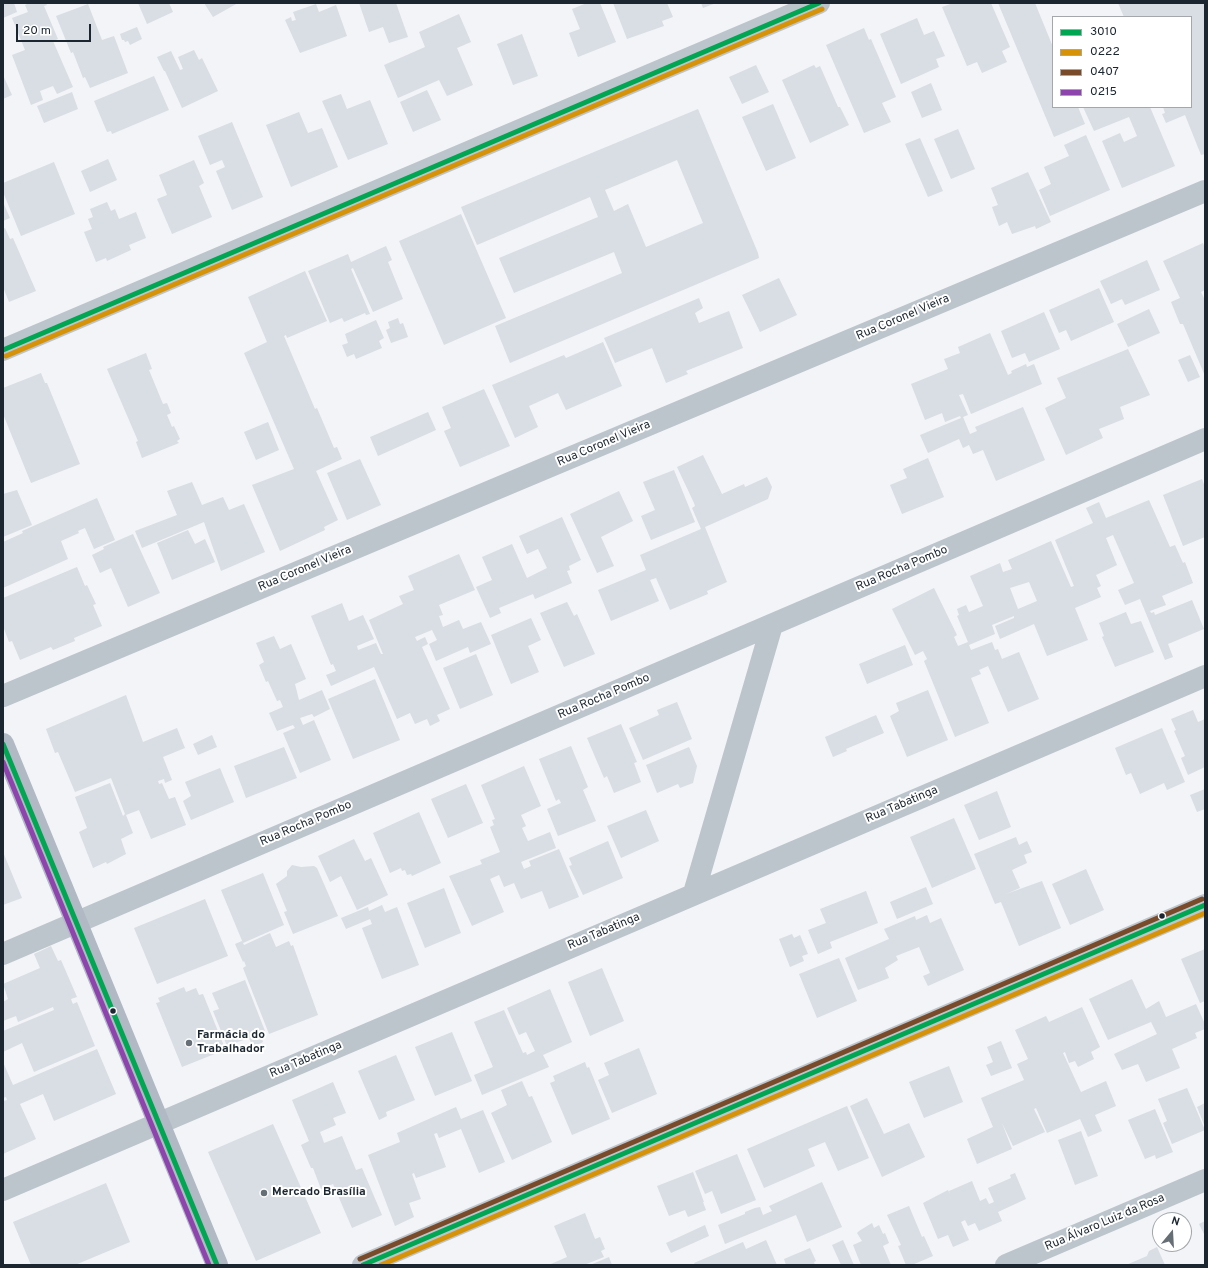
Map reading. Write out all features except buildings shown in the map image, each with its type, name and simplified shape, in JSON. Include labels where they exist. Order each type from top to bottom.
[{"type":"main road","points":[[3,744],[217,1265]]},
{"type":"street","points":[[3,350],[819,3]]},
{"type":"street","name":"Rua Coronel Vieira","points":[[3,696],[1205,191]]},
{"type":"street","name":"Rua Rocha Pombo","points":[[3,954],[1205,439]]},
{"type":"street","points":[[694,894],[772,625]]},
{"type":"street","name":"Rua Tabatinga","points":[[3,1190],[1205,676]]},
{"type":"street","points":[[363,1265],[1205,905]]},
{"type":"street","name":"Rua Álvaro Luiz da Rosa","points":[[1006,1265],[1205,1180]]},
{"type":"transit line","name":"3010","points":[[3,350],[819,3]]},
{"type":"transit line","name":"0222","points":[[6,356],[822,9]]},
{"type":"transit line","name":"3010","points":[[3,744],[217,1265]]},
{"type":"transit line","name":"0215","points":[[3,762],[209,1265]]},
{"type":"transit line","name":"0407","points":[[360,1259],[1202,899]]},
{"type":"transit line","name":"3010","points":[[363,1265],[1205,905]]},
{"type":"transit line","name":"0222","points":[[381,1265],[1205,913]]},
{"type":"place","name":"Farmácia do Trabalhador","points":[[189,1043]]},
{"type":"place","name":"Mercado Brasília","points":[[264,1193]]}]
